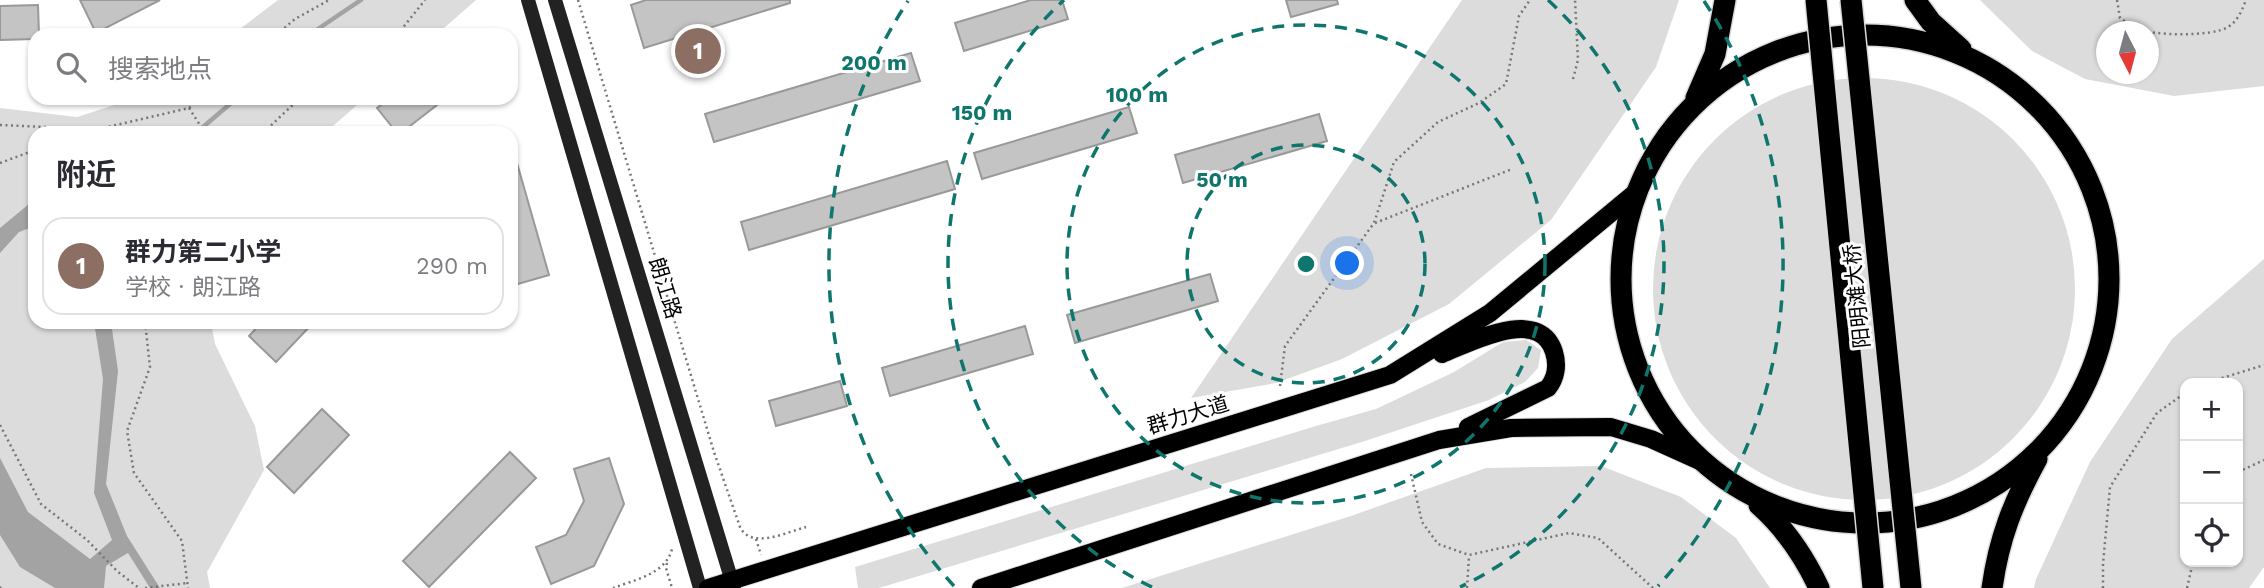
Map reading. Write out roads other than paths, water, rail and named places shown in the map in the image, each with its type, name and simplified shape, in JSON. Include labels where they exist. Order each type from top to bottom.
[{"type":"highway","points":[[1694,104],[1716,54],[1725,0]]},
{"type":"highway","name":"阳明滩大桥","points":[[1816,0],[1873,588]]},
{"type":"highway","name":"阳明滩大桥","points":[[1851,0],[1910,588]]},
{"type":"highway","points":[[1915,0],[1931,22],[1970,58]]},
{"type":"highway","points":[[1819,588],[1805,559],[1777,521],[1742,490],[1702,462],[1673,432],[1650,397],[1630,348],[1623,317],[1619,275],[1624,233],[1635,193],[1660,145],[1694,104],[1727,77],[1764,56],[1804,42],[1846,35],[1888,35],[1930,43],[1970,58],[2016,86],[2044,111],[2068,140],[2086,173],[2100,208],[2108,244],[2110,281],[2107,319],[2098,355],[2084,390],[2043,448],[2014,501],[1996,555],[1992,588]]},
{"type":"highway","points":[[1742,490],[1779,508],[1818,519],[1859,523],[1900,521],[1940,512],[1977,496],[2012,475],[2043,448]]},
{"type":"main road","points":[[528,0],[700,588]]},
{"type":"main road","name":"朗江路","points":[[555,0],[733,584]]},
{"type":"main road","name":"群力大道","points":[[708,588],[733,584],[1390,375],[1490,313],[1635,193]]},
{"type":"main road","points":[[1390,375],[1482,338],[1515,328],[1535,332],[1551,345],[1557,366],[1553,382],[1548,388],[1439,440]]},
{"type":"main road","points":[[981,588],[1439,440],[1492,429],[1611,427],[1651,439],[1702,462]]},
{"type":"waterway","points":[[319,28],[361,0]]},
{"type":"waterway","points":[[204,126],[229,105]]},
{"type":"place","name":"群力第二小学","points":[[698,51]]}]
